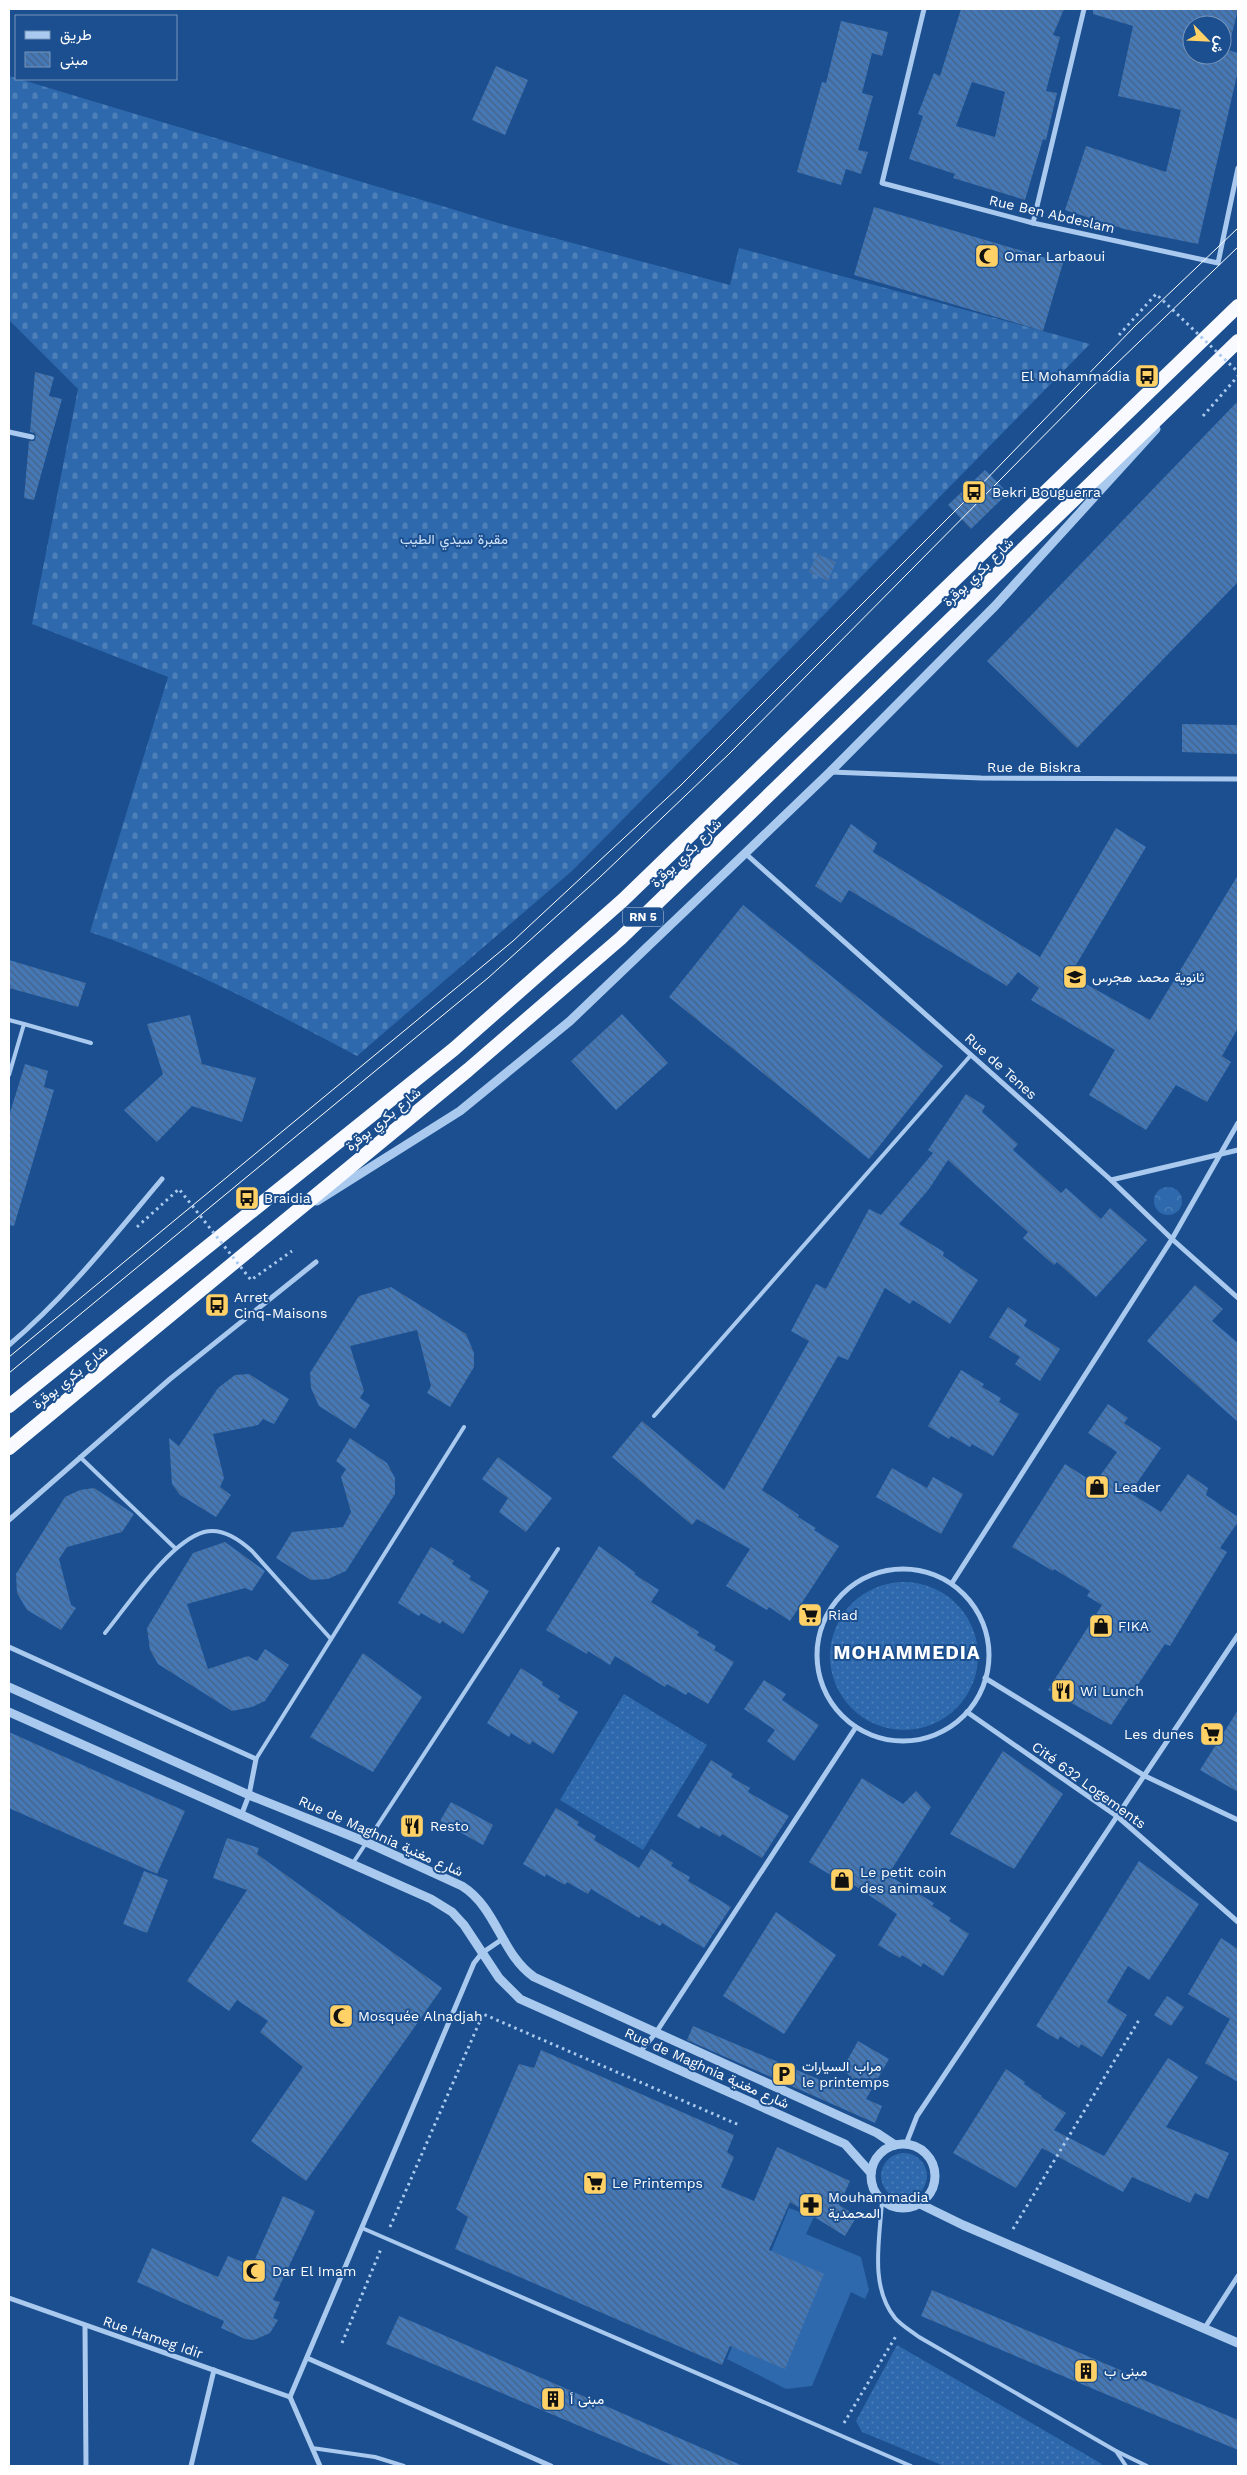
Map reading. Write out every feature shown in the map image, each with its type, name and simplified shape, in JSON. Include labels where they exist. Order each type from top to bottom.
[{"type":"highway","name":"شارع بكري بوقرة","points":[[9,1406],[454,1048],[623,900],[1238,306]]},
{"type":"highway","name":"شارع بكري بوقرة","points":[[9,1448],[468,1070],[621,938],[1238,341]]},
{"type":"street","name":"Rue Ben Abdeslam","points":[[924,9],[882,183],[1033,223],[1218,263],[1238,168]]},
{"type":"street","points":[[1033,223],[1084,9]]},
{"type":"street","points":[[283,1222],[460,1112],[570,1021],[830,772],[995,606],[1216,364]]},
{"type":"street","points":[[9,432],[32,437]]},
{"type":"street","name":"Rue de Biskra","points":[[830,772],[981,778],[1238,779]]},
{"type":"street","name":"Rue de Tenes","points":[[746,854],[1111,1180],[1172,1240],[1238,1298]]},
{"type":"street","points":[[952,1583],[1172,1240],[1238,1124]]},
{"type":"street","points":[[1111,1180],[1238,1150]]},
{"type":"street","points":[[9,1344],[66,1294],[162,1179]]},
{"type":"street","points":[[9,1520],[170,1379],[316,1262]]},
{"type":"street","points":[[900,1568],[927,1572],[952,1583],[970,1600],[982,1621],[989,1644],[988,1669],[985,1678],[980,1693],[967,1712],[949,1728],[926,1738],[902,1741],[879,1737],[856,1727],[836,1709],[823,1686],[817,1659],[820,1632],[831,1607],[850,1587],[874,1574],[900,1568]]},
{"type":"street","points":[[906,2144],[917,2116],[1238,1635]]},
{"type":"street","points":[[9,1646],[256,1759],[249,1795],[241,1816]]},
{"type":"street","points":[[985,1678],[1145,1776],[1238,1820]]},
{"type":"street","name":"Rue de Maghnia شارع مغنية","points":[[9,1687],[249,1795],[366,1842],[475,1894],[489,1912],[524,1971],[534,1977],[655,2034],[877,2133],[895,2145]]},
{"type":"street","name":"Rue de Maghnia شارع مغنية","points":[[9,1712],[431,1899],[452,1912],[464,1925],[499,1978],[520,1999],[846,2144],[871,2173]]},
{"type":"street","name":"Cité 632 Logements","points":[[967,1712],[1118,1817],[1238,1922]]},
{"type":"street","points":[[639,2053],[655,2034],[856,1727]]},
{"type":"street","points":[[320,2466],[290,2397],[474,1963],[482,1954],[504,1938]]},
{"type":"street","points":[[906,2144],[924,2152],[935,2169],[933,2189],[928,2197],[920,2204],[900,2208],[890,2206],[882,2201],[872,2183],[871,2173],[879,2155],[895,2145],[906,2144]]},
{"type":"street","points":[[920,2204],[1005,2243],[1238,2343]]},
{"type":"street","points":[[1204,2329],[1238,2276]]},
{"type":"street","name":"Rue Hameg Idir","points":[[9,2298],[290,2397]]},
{"type":"street","points":[[85,2326],[86,2466]]},
{"type":"street","points":[[306,2358],[551,2466]]},
{"type":"street","points":[[191,2466],[214,2370]]},
{"type":"lane","points":[[9,1020],[91,1043]]},
{"type":"lane","points":[[9,1075],[24,1024]]},
{"type":"lane","points":[[654,1416],[971,1055]]},
{"type":"lane","points":[[256,1759],[464,1427]]},
{"type":"lane","points":[[80,1457],[175,1548]]},
{"type":"lane","points":[[105,1633],[175,1548],[204,1532],[222,1532],[239,1540],[252,1551],[331,1639]]},
{"type":"lane","points":[[352,1865],[558,1549]]},
{"type":"lane","points":[[882,2201],[878,2269],[882,2294],[895,2318],[919,2337],[1116,2451],[1147,2466]]},
{"type":"lane","points":[[362,2228],[911,2466]]},
{"type":"lane","points":[[312,2448],[375,2457],[404,2466]]},
{"type":"lane","points":[[1116,2451],[1126,2466]]},
{"type":"path","points":[[1119,335],[1156,294],[1238,372]]},
{"type":"path","points":[[1203,416],[1238,376]]},
{"type":"path","points":[[136,1227],[179,1189],[251,1280],[292,1251]]},
{"type":"path","points":[[342,2343],[385,2238],[483,2014],[739,2125]]},
{"type":"path","points":[[1005,2243],[1139,2020]]},
{"type":"path","points":[[837,2434],[903,2324]]},
{"type":"green space","name":"مقبرة سيدي الطيب","points":[[9,76],[15,78],[15,80],[22,80],[505,225],[730,285],[739,248],[1090,344],[573,870],[357,1056],[259,1005],[192,973],[159,958],[90,932],[168,677],[32,624],[78,389],[9,320]]},
{"type":"green space","points":[[1168,1187],[1178,1191],[1182,1201],[1178,1211],[1168,1215],[1158,1211],[1154,1201],[1158,1191]]},
{"type":"green space","points":[[904,1582],[932,1588],[956,1604],[972,1628],[978,1656],[972,1684],[956,1708],[932,1724],[904,1730],[876,1724],[852,1708],[836,1684],[830,1656],[836,1628],[852,1604],[876,1588]]},
{"type":"green space","points":[[624,1694],[707,1745],[643,1850],[560,1800]]},
{"type":"green space","points":[[909,2153],[913,2154],[923,2163],[926,2167],[926,2185],[917,2195],[909,2199],[899,2199],[891,2195],[882,2185],[881,2171],[885,2163],[895,2154]]},
{"type":"green space","points":[[789,2208],[814,2217],[806,2234],[861,2257],[869,2290],[865,2299],[851,2292],[812,2386],[786,2389],[727,2359]]},
{"type":"green space","points":[[897,2345],[1102,2464],[1101,2466],[944,2466],[862,2432],[856,2421]]},
{"type":"building","points":[[961,9],[1064,9],[1053,35],[1060,37],[1046,91],[1057,93],[1046,140],[1043,139],[1025,200],[953,178],[955,174],[909,159],[923,116],[918,114],[934,73],[940,76]],"holes":[[[972,82],[1005,92],[995,137],[956,126]]]},
{"type":"building","points":[[1093,9],[1238,9],[1232,34],[1232,15],[1182,15],[1182,65],[1232,65],[1232,51],[1238,53],[1238,71],[1198,244],[1124,229],[1065,210],[1086,146],[1166,172],[1181,110],[1118,96],[1133,26],[1093,14]]},
{"type":"building","points":[[841,21],[888,32],[882,56],[872,53],[862,93],[873,96],[858,150],[868,152],[861,174],[846,169],[841,185],[797,172],[822,82],[826,83]]},
{"type":"building","points":[[496,66],[528,80],[505,135],[472,120]]},
{"type":"building","points":[[874,207],[1063,263],[1043,331],[854,275]]},
{"type":"building","points":[[35,372],[54,377],[49,396],[62,399],[34,500],[24,498],[29,441],[34,441],[36,437],[35,433],[30,432]]},
{"type":"building","points":[[1238,401],[1238,582],[1077,748],[987,661]]},
{"type":"building","points":[[985,470],[1008,493],[971,529],[948,505]]},
{"type":"building","points":[[817,554],[836,562],[828,581],[809,572]]},
{"type":"building","points":[[1182,724],[1238,725],[1237,754],[1182,752]]},
{"type":"building","points":[[851,824],[877,843],[873,852],[1040,957],[1116,828],[1146,847],[1070,975],[1150,1020],[1238,875],[1238,1028],[1222,1056],[1231,1062],[1207,1102],[1176,1085],[1146,1130],[1089,1095],[1115,1050],[1031,1000],[1039,988],[1018,972],[1007,986],[849,890],[841,903],[815,886]]},
{"type":"building","points":[[743,905],[943,1066],[869,1159],[669,997]]},
{"type":"building","points":[[9,960],[86,983],[78,1007],[9,988]]},
{"type":"building","points":[[622,1014],[668,1063],[616,1110],[571,1061]]},
{"type":"building","points":[[190,1015],[202,1064],[256,1078],[242,1122],[192,1106],[157,1142],[124,1110],[163,1074],[147,1024]]},
{"type":"building","points":[[25,1064],[48,1071],[44,1087],[54,1090],[14,1226],[9,1225],[9,1116]]},
{"type":"building","points":[[966,1094],[985,1106],[982,1112],[1018,1144],[1013,1150],[1061,1193],[1066,1188],[1101,1219],[1110,1208],[1147,1240],[1096,1297],[1057,1262],[1054,1265],[1023,1238],[1028,1232],[948,1160],[929,1189],[899,1224],[944,1252],[943,1256],[978,1280],[950,1324],[913,1300],[910,1304],[885,1288],[848,1360],[838,1356],[762,1490],[816,1528],[814,1530],[839,1546],[790,1621],[769,1607],[767,1610],[726,1586],[750,1549],[697,1519],[692,1525],[612,1457],[642,1421],[724,1490],[809,1341],[791,1331],[816,1284],[826,1289],[869,1209],[881,1215],[933,1153],[928,1150]]},
{"type":"building","points":[[1195,1285],[1223,1309],[1212,1321],[1238,1343],[1238,1422],[1147,1341]]},
{"type":"building","points":[[391,1287],[466,1334],[474,1353],[474,1367],[450,1407],[427,1393],[431,1386],[417,1330],[350,1346],[364,1391],[360,1398],[370,1405],[355,1429],[319,1406],[311,1388],[310,1373],[359,1296]]},
{"type":"building","points":[[1008,1307],[1027,1320],[1024,1326],[1060,1349],[1040,1381],[1015,1364],[1020,1357],[989,1337]]},
{"type":"building","points":[[961,1370],[984,1384],[982,1387],[1001,1398],[999,1402],[1019,1414],[993,1456],[972,1444],[970,1447],[951,1436],[949,1439],[928,1426]]},
{"type":"building","points":[[249,1374],[289,1399],[274,1424],[263,1419],[258,1425],[213,1434],[224,1478],[220,1487],[231,1495],[216,1517],[180,1495],[172,1484],[169,1438],[179,1446],[218,1388],[235,1375]]},
{"type":"building","points":[[1108,1404],[1128,1418],[1124,1423],[1161,1448],[1130,1493],[1161,1512],[1188,1474],[1208,1488],[1206,1495],[1238,1517],[1238,1522],[1220,1548],[1227,1552],[1170,1646],[1165,1644],[1111,1725],[1048,1690],[1102,1605],[1087,1596],[1090,1591],[1012,1547],[1065,1464],[1095,1483],[1117,1452],[1088,1433]]},
{"type":"building","points":[[350,1438],[387,1463],[395,1478],[395,1494],[346,1571],[328,1579],[311,1580],[276,1558],[292,1532],[343,1527],[351,1512],[341,1477],[346,1469],[336,1461]]},
{"type":"building","points":[[498,1457],[552,1498],[526,1532],[499,1512],[508,1498],[482,1479]]},
{"type":"building","points":[[892,1468],[927,1488],[933,1477],[963,1494],[941,1534],[876,1497]]},
{"type":"building","points":[[94,1488],[134,1514],[122,1532],[67,1547],[59,1559],[71,1605],[76,1608],[61,1630],[27,1610],[17,1593],[16,1574],[65,1497],[80,1490]]},
{"type":"building","points":[[225,1542],[265,1571],[252,1591],[245,1588],[187,1604],[208,1669],[248,1656],[257,1661],[265,1649],[289,1665],[265,1701],[252,1707],[232,1711],[158,1664],[150,1650],[147,1628],[193,1553]]},
{"type":"building","points":[[599,1546],[636,1573],[634,1574],[659,1590],[651,1602],[699,1632],[697,1635],[716,1646],[714,1650],[734,1662],[708,1704],[688,1692],[686,1695],[667,1684],[665,1687],[615,1656],[610,1665],[588,1651],[587,1654],[546,1630]]},
{"type":"building","points":[[431,1547],[454,1561],[452,1564],[471,1576],[469,1579],[489,1591],[463,1634],[442,1621],[440,1624],[421,1613],[419,1616],[398,1603]]},
{"type":"building","points":[[363,1653],[422,1697],[373,1772],[310,1737]]},
{"type":"building","points":[[521,1668],[543,1682],[542,1685],[560,1696],[558,1700],[578,1712],[553,1754],[532,1741],[530,1745],[511,1733],[509,1737],[487,1723]]},
{"type":"building","points":[[764,1680],[786,1694],[782,1700],[819,1725],[794,1761],[767,1741],[775,1730],[744,1709]]},
{"type":"building","points":[[1238,1710],[1238,1792],[1200,1770]]},
{"type":"building","points":[[9,1732],[185,1811],[157,1874],[9,1808]]},
{"type":"building","points":[[1003,1751],[1063,1794],[1014,1869],[950,1834]]},
{"type":"building","points":[[711,1760],[733,1774],[731,1777],[750,1788],[748,1792],[789,1816],[762,1858],[722,1834],[720,1837],[701,1826],[699,1829],[677,1816]]},
{"type":"building","points":[[862,1778],[903,1804],[916,1791],[931,1807],[888,1875],[934,1903],[932,1906],[951,1918],[949,1921],[969,1934],[943,1976],[923,1963],[921,1967],[902,1955],[900,1958],[878,1945],[897,1914],[851,1883],[849,1886],[809,1862]]},
{"type":"building","points":[[451,1802],[493,1825],[483,1845],[440,1821]]},
{"type":"building","points":[[556,1808],[579,1822],[577,1825],[596,1836],[594,1840],[639,1868],[651,1849],[673,1863],[671,1866],[690,1877],[688,1881],[731,1907],[704,1948],[662,1923],[660,1926],[641,1915],[639,1918],[591,1889],[588,1894],[567,1882],[565,1885],[546,1874],[545,1877],[523,1864]]},
{"type":"building","name":"Mosquée Alnadjah","points":[[227,1838],[259,1848],[257,1854],[442,1988],[306,2181],[251,2141],[303,2067],[260,2032],[268,2021],[237,2000],[229,2011],[187,1981],[247,1890],[213,1878]]},
{"type":"building","points":[[1139,1861],[1199,1904],[1149,1980],[1128,1966],[1107,2002],[1127,2015],[1102,2057],[1081,2044],[1079,2048],[1060,2036],[1058,2040],[1036,2026]]},
{"type":"building","points":[[144,1871],[168,1880],[147,1933],[123,1924]]},
{"type":"building","points":[[776,1912],[836,1955],[784,2034],[723,1996]]},
{"type":"building","points":[[1221,1938],[1238,1949],[1238,2082],[1205,2063],[1230,2019],[1188,1994]]},
{"type":"building","points":[[1167,1996],[1184,2007],[1171,2026],[1154,2015]]},
{"type":"building","name":"مراب السيارات le printemps","points":[[693,2026],[844,2090],[852,2077],[842,2070],[858,2041],[889,2059],[866,2099],[882,2106],[875,2123],[687,2040]]},
{"type":"building","name":"Le Printemps","points":[[541,2050],[734,2135],[727,2152],[734,2157],[721,2187],[754,2201],[777,2147],[850,2181],[839,2205],[857,2216],[845,2236],[790,2202],[769,2250],[824,2274],[785,2369],[730,2346],[722,2365],[455,2249],[468,2217],[456,2209],[519,2064],[534,2068]]},
{"type":"building","points":[[1168,2058],[1198,2077],[1166,2127],[1229,2153],[1208,2199],[1195,2193],[1190,2203],[1132,2177],[1123,2192],[1042,2148],[1016,2188],[953,2153],[1006,2069],[1025,2082],[1024,2084],[1041,2097],[1066,2113],[1054,2130],[1104,2156]]},
{"type":"building","name":"Dar El Imam","points":[[283,2196],[315,2211],[273,2300],[280,2302],[273,2318],[278,2320],[270,2333],[254,2340],[245,2339],[221,2328],[224,2321],[137,2282],[152,2248],[218,2277],[228,2256],[252,2266]]},
{"type":"building","name":"مبنى ب","points":[[932,2290],[1238,2420],[1238,2450],[921,2316]]},
{"type":"building","name":"مبنى أ","points":[[399,2316],[743,2466],[674,2466],[386,2344]]},
{"type":"tram line","points":[[9,1357],[513,941],[680,786],[974,492],[1135,326],[1238,228]]},
{"type":"tram line","points":[[9,1373],[488,978],[599,878],[729,754],[1089,390],[1238,247]]},
{"type":"place","name":"Omar Larbaoui","points":[[987,256]]},
{"type":"place","name":"El Mohammadia","points":[[1147,376]]},
{"type":"place","name":"Bekri Bouguerra","points":[[974,492]]},
{"type":"place","name":"ثانوية محمد هجرس","points":[[1075,977]]},
{"type":"place","name":"Braidia","points":[[247,1198]]},
{"type":"place","name":"Arret Cinq-Maisons","points":[[217,1305]]},
{"type":"place","name":"Leader","points":[[1097,1487]]},
{"type":"place","name":"Riad","points":[[810,1615]]},
{"type":"place","name":"FIKA","points":[[1101,1626]]},
{"type":"place","name":"Wi Lunch","points":[[1063,1691]]},
{"type":"place","name":"Les dunes","points":[[1212,1734]]},
{"type":"place","name":"Resto","points":[[412,1826]]},
{"type":"place","name":"Le petit coin des animaux","points":[[842,1880]]},
{"type":"place","name":"Mosquée Alnadjah","points":[[341,2016]]},
{"type":"place","name":"مراب السيارات le printemps","points":[[784,2074]]},
{"type":"place","name":"Le Printemps","points":[[595,2183]]},
{"type":"place","name":"Mouhammadia المحمدية","points":[[811,2205]]},
{"type":"place","name":"Dar El Imam","points":[[254,2271]]},
{"type":"place","name":"مبنى ب","points":[[1086,2371]]},
{"type":"place","name":"مبنى أ","points":[[553,2399]]},
{"type":"district","name":"MOHAMMEDIA","points":[[907,1652]]}]
